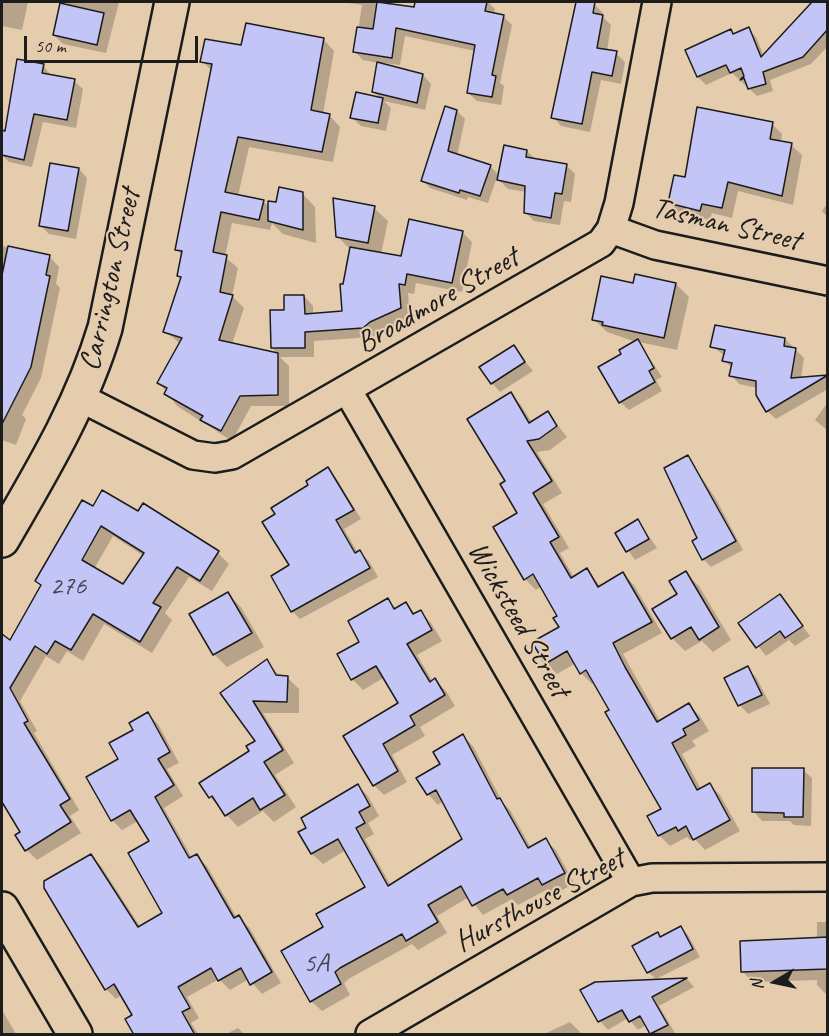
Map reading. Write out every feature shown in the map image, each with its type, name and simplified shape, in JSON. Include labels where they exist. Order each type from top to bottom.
[{"type":"main road","name":"Carrington Street","points":[[2,540],[81,398],[105,328],[172,2]]},
{"type":"main road","points":[[2,909],[75,1035]]},
{"type":"street","name":"Broadmore Street","points":[[81,398],[193,455],[215,458],[232,455],[348,391],[601,243],[611,229],[619,203],[657,2]]},
{"type":"street","name":"Tasman Street","points":[[611,229],[640,241],[828,281]]},
{"type":"street","name":"Wicksteed Street","points":[[348,391],[631,882]]},
{"type":"street","name":"Hursthouse Street","points":[[370,1035],[631,882],[652,878],[828,877]]},
{"type":"building","points":[[377,2],[414,7],[415,2],[487,2],[485,11],[504,15],[492,75],[496,76],[492,97],[467,93],[475,45],[396,28],[392,58],[353,52],[357,27],[373,29]]},
{"type":"building","points":[[576,2],[595,2],[593,13],[603,15],[597,48],[617,51],[612,76],[592,72],[582,124],[551,118]]},
{"type":"building","points":[[812,2],[828,2],[828,29],[803,57],[763,72],[766,84],[748,89],[744,78],[740,80],[744,76],[741,68],[730,73],[726,65],[697,77],[685,50],[731,29],[733,34],[749,27],[761,57]]},
{"type":"building","points":[[60,3],[104,13],[97,45],[53,35]]},
{"type":"building","points":[[246,23],[324,38],[311,110],[330,114],[322,152],[238,137],[225,192],[264,200],[259,220],[221,212],[213,252],[227,255],[220,292],[233,295],[219,340],[278,353],[278,395],[240,396],[221,431],[200,420],[203,416],[164,394],[167,388],[157,383],[182,338],[163,332],[181,277],[177,276],[182,251],[175,250],[212,64],[200,62],[205,39],[241,45]]},
{"type":"building","points":[[17,59],[44,64],[42,73],[75,79],[67,120],[34,114],[24,160],[2,155],[2,130],[5,131]]},
{"type":"building","points":[[377,62],[423,74],[417,103],[372,92]]},
{"type":"building","points":[[356,92],[383,98],[378,123],[350,118]]},
{"type":"building","points":[[445,106],[457,110],[448,151],[491,165],[480,196],[460,190],[459,193],[421,181]]},
{"type":"building","points":[[697,107],[773,122],[770,139],[792,143],[782,196],[728,182],[722,208],[702,204],[700,211],[668,203],[674,175],[685,177]]},
{"type":"building","points":[[504,145],[527,150],[526,157],[567,164],[562,194],[555,193],[551,218],[524,213],[525,186],[497,180]]},
{"type":"building","points":[[50,163],[79,168],[68,231],[39,226]]},
{"type":"building","points":[[279,187],[303,192],[303,230],[268,221],[268,201],[276,202]]},
{"type":"building","points":[[333,198],[375,206],[368,243],[336,237]]},
{"type":"building","points":[[409,219],[463,231],[452,283],[407,274],[405,285],[399,284],[401,308],[370,322],[363,328],[305,332],[305,348],[271,348],[270,310],[284,310],[284,295],[304,295],[305,314],[342,311],[340,284],[343,284],[350,247],[401,256]]},
{"type":"building","points":[[8,246],[50,255],[46,275],[50,276],[31,367],[2,424],[2,275]]},
{"type":"building","points":[[635,274],[676,283],[664,338],[602,325],[603,322],[592,320],[601,276],[633,283]]},
{"type":"building","points":[[715,325],[785,338],[784,346],[796,348],[791,378],[828,375],[766,412],[756,395],[756,381],[729,376],[732,363],[722,361],[725,350],[710,347]]},
{"type":"building","points":[[638,339],[654,368],[649,371],[655,382],[619,403],[598,367],[621,354],[619,350]]},
{"type":"building","points":[[514,345],[525,362],[491,384],[479,367]]},
{"type":"building","points":[[511,392],[529,423],[548,411],[557,426],[539,439],[527,441],[552,481],[533,493],[559,537],[550,542],[571,578],[587,568],[598,587],[623,572],[652,622],[613,643],[625,667],[657,722],[689,703],[699,720],[683,729],[686,735],[672,743],[697,790],[710,783],[730,820],[693,840],[686,826],[678,831],[676,827],[658,836],[647,816],[661,809],[605,712],[609,710],[586,670],[580,674],[567,651],[545,664],[532,642],[559,627],[553,618],[557,616],[533,574],[524,580],[493,527],[517,513],[500,484],[505,481],[467,419]]},
{"type":"building","points":[[688,455],[736,541],[702,560],[692,541],[697,538],[664,468]]},
{"type":"building","points":[[328,467],[354,510],[336,520],[355,553],[360,550],[370,568],[291,612],[271,576],[289,565],[262,522],[275,514],[271,508],[308,485],[306,481]]},
{"type":"building","points":[[102,490],[138,511],[143,503],[219,551],[200,581],[177,567],[153,603],[161,607],[140,642],[93,614],[71,650],[55,641],[47,654],[35,646],[10,688],[28,721],[24,723],[70,799],[60,805],[71,822],[25,851],[15,835],[20,832],[2,802],[2,634],[10,640],[41,585],[35,581],[82,500],[93,506]],"holes":[[[101,526],[144,553],[123,584],[82,560]]]},
{"type":"building","points":[[638,519],[649,539],[626,552],[615,533]]},
{"type":"building","points":[[686,571],[719,627],[699,640],[691,627],[671,639],[652,609],[677,594],[669,581]]},
{"type":"building","points":[[228,592],[252,633],[213,655],[189,614]]},
{"type":"building","points":[[780,594],[803,626],[785,638],[780,631],[756,648],[738,623]]},
{"type":"building","points":[[388,598],[394,609],[406,602],[413,614],[421,610],[432,630],[407,644],[430,682],[435,678],[445,695],[410,716],[415,725],[383,744],[398,771],[373,786],[343,736],[398,703],[376,666],[351,680],[337,654],[359,642],[348,621]]},
{"type":"building","points":[[267,659],[276,675],[288,676],[287,702],[253,701],[283,750],[264,762],[285,795],[260,810],[253,798],[225,816],[212,796],[209,798],[199,783],[249,751],[246,746],[255,741],[220,693]]},
{"type":"building","points":[[748,666],[762,695],[738,706],[724,678]]},
{"type":"building","points":[[148,712],[170,752],[158,759],[174,785],[155,797],[189,858],[197,854],[234,918],[239,915],[272,972],[250,985],[241,968],[218,981],[211,968],[178,987],[190,1008],[182,1012],[195,1035],[134,1035],[125,1019],[132,1015],[114,984],[105,990],[44,888],[44,881],[91,854],[138,927],[162,913],[128,853],[149,841],[130,810],[111,821],[86,777],[118,759],[109,743],[133,730],[129,723]]},
{"type":"building","points":[[463,734],[497,799],[500,798],[528,848],[546,838],[565,873],[542,885],[538,878],[507,895],[503,889],[472,906],[461,886],[428,905],[438,922],[406,941],[402,934],[340,968],[335,972],[341,984],[310,1002],[281,951],[323,927],[316,914],[365,887],[338,839],[311,854],[298,832],[306,828],[301,818],[358,784],[370,806],[359,812],[365,823],[356,828],[388,886],[462,839],[436,790],[427,795],[416,778],[440,764],[433,752]]},
{"type":"building","points":[[752,768],[804,768],[803,817],[784,817],[784,813],[752,812]]},
{"type":"building","points":[[681,926],[693,949],[647,973],[632,946],[658,932],[660,937]]},
{"type":"building","points":[[828,937],[828,969],[741,972],[740,941]]},
{"type":"building","points":[[687,978],[652,997],[668,1025],[650,1034],[640,1016],[629,1022],[622,1010],[598,1022],[580,990],[595,982]]}]
